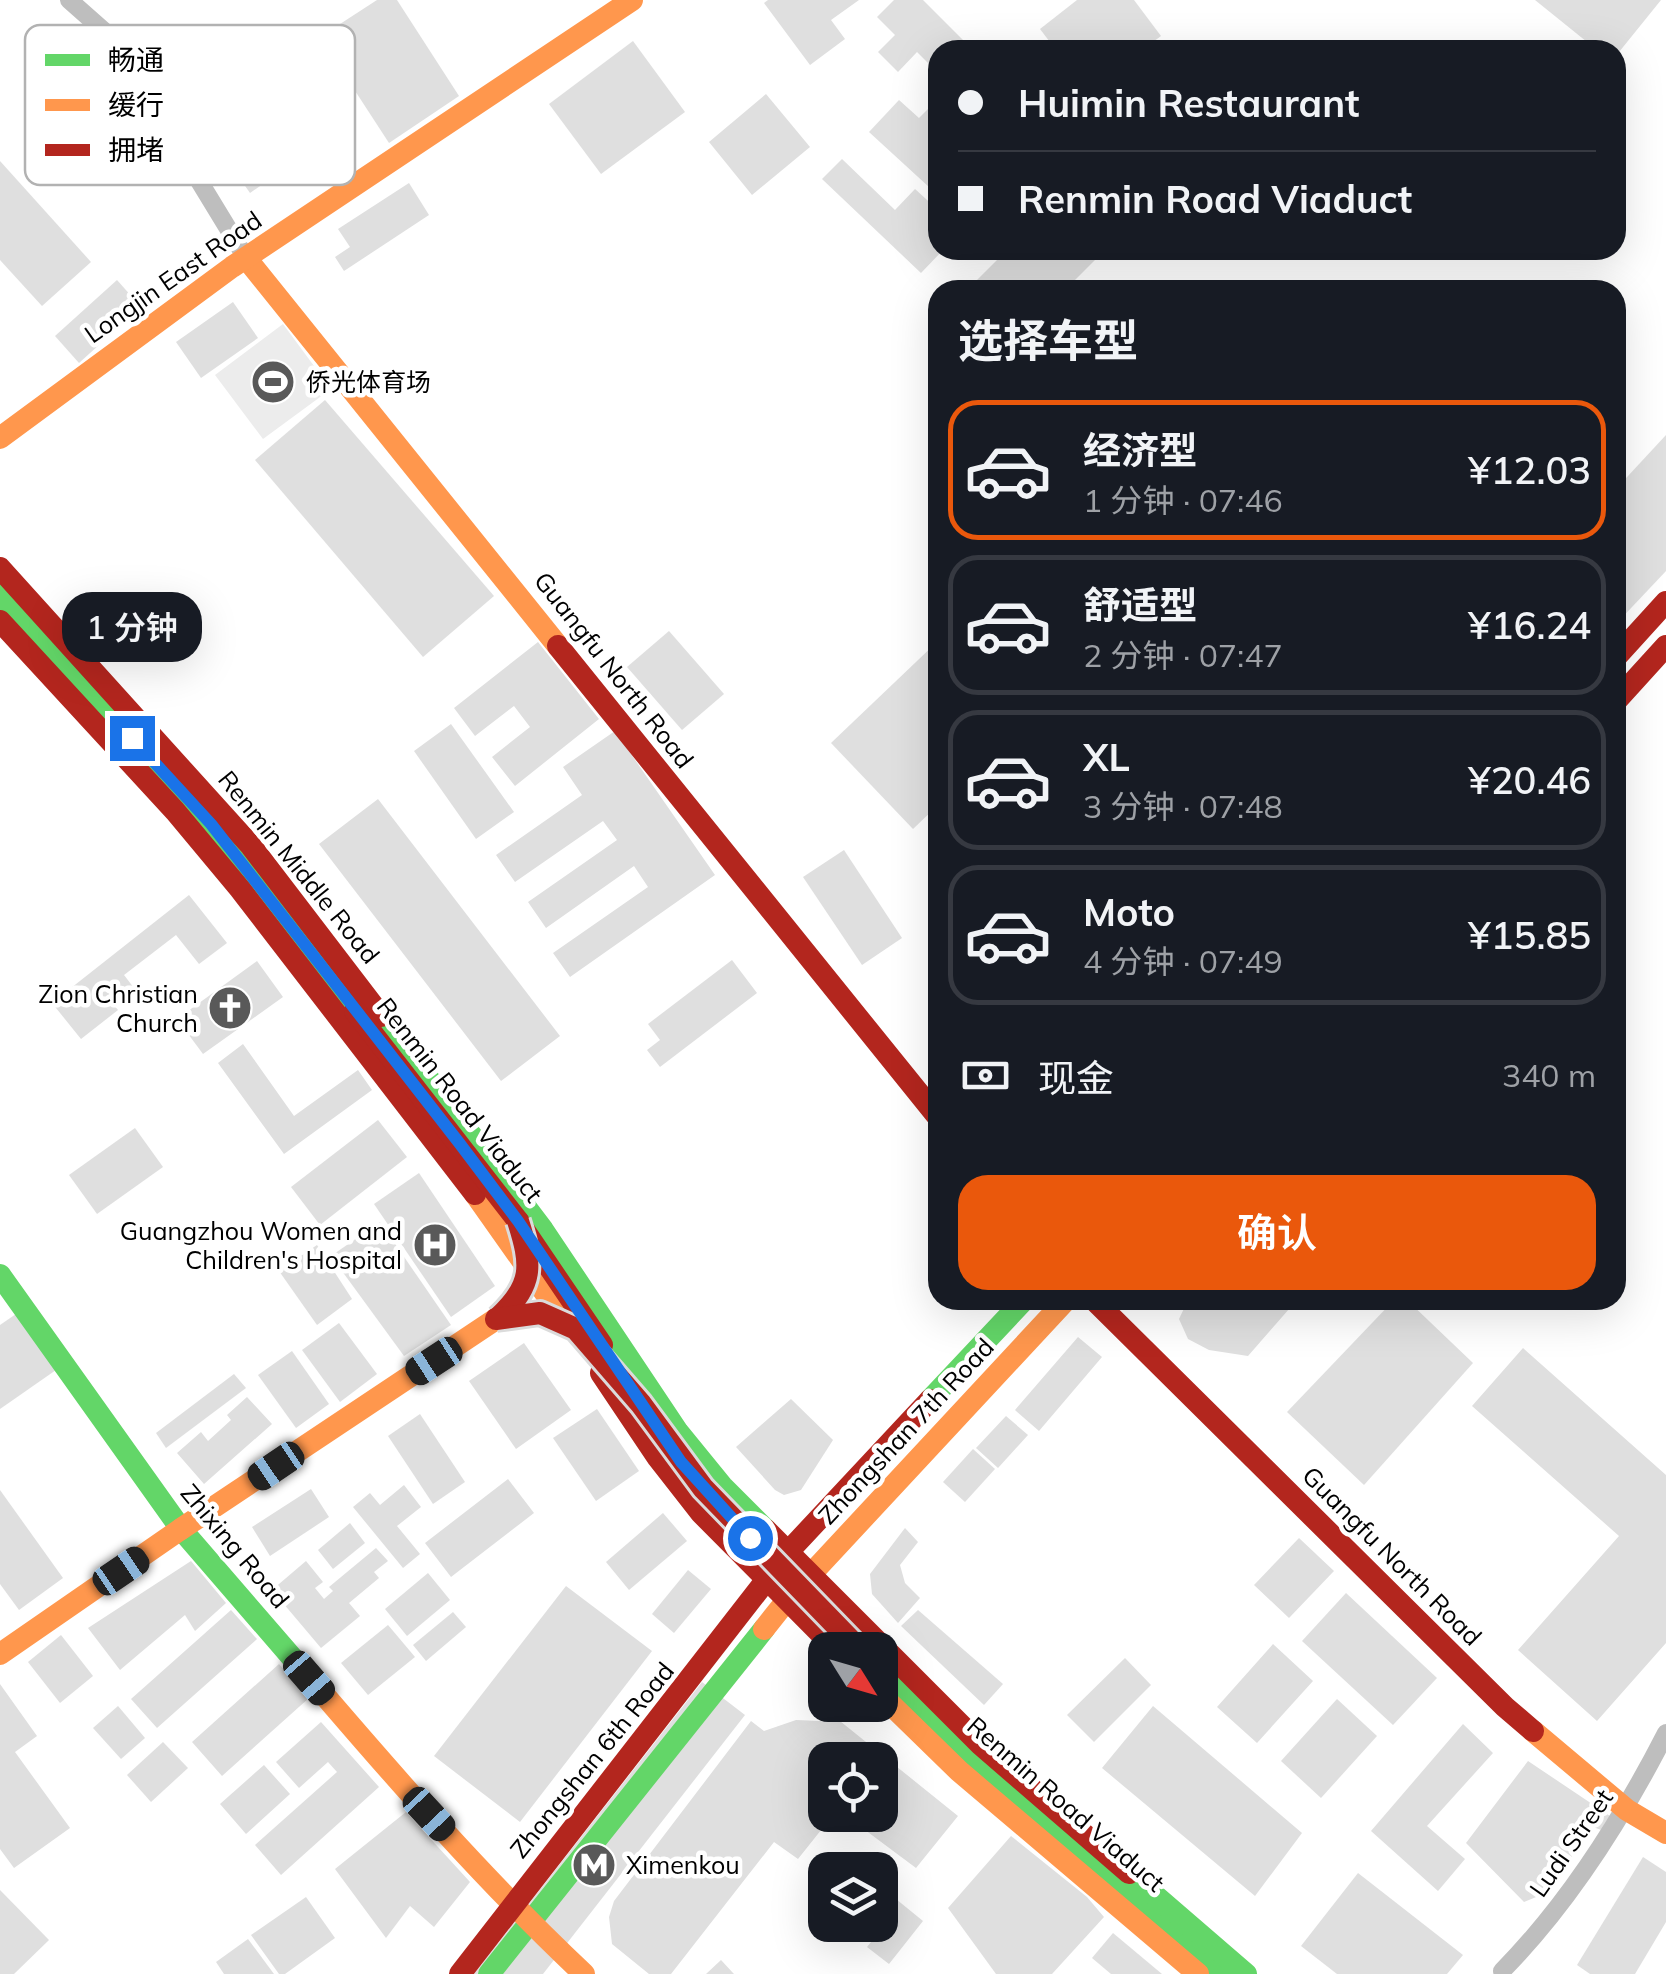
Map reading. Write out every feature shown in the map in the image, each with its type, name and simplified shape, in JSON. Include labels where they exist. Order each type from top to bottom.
[{"type":"main road","name":"Longjin East Road","points":[[0,438],[68,384],[246,258],[632,0]]},
{"type":"main road","name":"Guangfu North Road","points":[[246,258],[928,1104]]},
{"type":"main road","name":"Renmin Middle Road","points":[[0,568],[251,846],[543,1230],[678,1432],[722,1486],[981,1745],[1246,1974]]},
{"type":"main road","name":"Renmin Road Viaduct","points":[[0,595],[211,824],[518,1221],[641,1404],[703,1488],[843,1632]]},
{"type":"main road","points":[[1626,646],[1666,602]]},
{"type":"main road","points":[[0,621],[175,811],[252,903],[498,1223],[678,1485],[819,1632]]},
{"type":"main road","points":[[1626,690],[1666,646]]},
{"type":"main road","points":[[0,1654],[496,1319],[520,1298],[529,1281],[528,1251],[518,1221]]},
{"type":"main road","name":"Zhixing Road","points":[[0,1275],[181,1529],[405,1789],[530,1923],[584,1974]]},
{"type":"main road","name":"Zhongshan 7th Road","points":[[766,1580],[1015,1310]]},
{"type":"main road","name":"Zhongshan 7th Road","points":[[787,1600],[1057,1310]]},
{"type":"main road","name":"Guangfu North Road","points":[[1104,1310],[1494,1696],[1626,1810],[1666,1834]]},
{"type":"main road","points":[[496,1319],[540,1313],[554,1316],[576,1329],[641,1404]]},
{"type":"main road","name":"Zhongshan 6th Road","points":[[460,1974],[766,1580]]},
{"type":"main road","name":"Zhongshan 6th Road","points":[[490,1974],[787,1600]]},
{"type":"main road","name":"Renmin Road Viaduct","points":[[898,1687],[976,1763],[1221,1974]]},
{"type":"main road","points":[[898,1712],[959,1771],[1198,1974]]},
{"type":"street","points":[[69,0],[97,25]]},
{"type":"street","points":[[202,185],[246,258]]},
{"type":"street","name":"Ludi Street","points":[[1502,1971],[1539,1934],[1626,1810],[1666,1733]]},
{"type":"shaded area","name":"侨光体育场","points":[[283,324],[331,389],[263,439],[215,375]]},
{"type":"building","points":[[377,0],[397,0],[459,96],[389,143],[355,91],[355,25],[338,25]]},
{"type":"building","points":[[859,0],[831,20],[845,39],[810,65],[764,3]]},
{"type":"building","points":[[894,0],[923,0],[963,40],[928,40],[928,63],[917,52],[898,72],[878,52],[895,35],[877,17]]},
{"type":"building","points":[[1077,0],[1134,0],[1161,36],[1156,40],[1048,40],[1040,29]]},
{"type":"building","points":[[1535,0],[1661,0],[1626,43],[1626,40],[1585,40]]},
{"type":"building","points":[[633,41],[685,112],[601,174],[549,104]]},
{"type":"building","points":[[766,94],[810,147],[752,195],[709,142]]},
{"type":"building","points":[[899,100],[919,118],[928,109],[928,186],[869,132]]},
{"type":"building","points":[[842,159],[895,210],[915,189],[928,201],[928,260],[933,260],[921,273],[822,179]]},
{"type":"building","points":[[0,161],[91,262],[42,306],[0,260]]},
{"type":"building","points":[[409,183],[429,215],[344,271],[335,257],[350,247],[338,229]]},
{"type":"building","points":[[244,185],[262,185],[250,193]]},
{"type":"building","points":[[997,260],[1095,260],[1075,280],[977,280]]},
{"type":"building","points":[[117,280],[141,307],[79,363],[55,336]]},
{"type":"building","points":[[233,302],[258,338],[201,378],[176,342]]},
{"type":"building","points":[[325,400],[494,596],[423,657],[255,460]]},
{"type":"building","points":[[1666,435],[1666,571],[1626,613],[1626,478]]},
{"type":"building","points":[[669,631],[724,694],[682,730],[627,667]]},
{"type":"building","points":[[538,642],[599,719],[515,786],[492,757],[530,727],[514,706],[475,736],[454,708]]},
{"type":"building","points":[[928,651],[928,815],[913,829],[831,743]]},
{"type":"building","points":[[451,724],[514,812],[476,839],[414,751]]},
{"type":"building","points":[[615,731],[715,875],[570,977],[553,953],[648,887],[634,866],[546,928],[528,902],[617,840],[603,821],[515,882],[496,855],[582,795],[563,767]]},
{"type":"building","points":[[378,799],[560,1036],[501,1081],[319,844]]},
{"type":"building","points":[[844,850],[902,938],[862,965],[803,877]]},
{"type":"building","points":[[189,895],[227,943],[199,964],[176,935],[124,975],[134,988],[113,1004],[118,1010],[81,1039],[52,1003]]},
{"type":"building","points":[[732,960],[757,993],[660,1067],[647,1050],[660,1040],[648,1024]]},
{"type":"building","name":"Zion Christian Church","points":[[257,961],[283,997],[203,1054],[177,1019]]},
{"type":"building","points":[[243,1044],[294,1116],[358,1070],[372,1090],[284,1154],[218,1063]]},
{"type":"building","points":[[378,1120],[407,1157],[320,1225],[291,1187]]},
{"type":"building","points":[[135,1128],[163,1167],[97,1214],[69,1175]]},
{"type":"building","name":"Guangzhou Women and Children's Hospital","points":[[419,1173],[495,1286],[451,1317],[374,1204]]},
{"type":"building","points":[[380,1222],[451,1325],[404,1356],[331,1256]]},
{"type":"building","points":[[317,1245],[352,1299],[317,1325],[279,1271]]},
{"type":"building","points":[[1183,1310],[1288,1310],[1248,1356],[1209,1350],[1188,1339],[1179,1319]]},
{"type":"building","points":[[1384,1310],[1417,1310],[1473,1363],[1364,1485],[1287,1412]]},
{"type":"building","points":[[16,1314],[56,1370],[0,1409],[0,1325]]},
{"type":"building","points":[[339,1323],[377,1374],[340,1402],[302,1350]]},
{"type":"building","points":[[1078,1337],[1102,1357],[1039,1431],[1015,1410]]},
{"type":"building","points":[[524,1343],[571,1410],[516,1449],[469,1381]]},
{"type":"building","points":[[1523,1348],[1666,1475],[1666,1643],[1597,1721],[1518,1650],[1619,1536],[1472,1406]]},
{"type":"building","points":[[292,1351],[329,1404],[296,1428],[258,1375]]},
{"type":"building","points":[[234,1374],[246,1388],[166,1448],[156,1433]]},
{"type":"building","points":[[247,1397],[272,1424],[204,1484],[177,1453],[201,1432],[208,1441],[231,1420],[227,1415]]},
{"type":"building","points":[[791,1399],[833,1440],[801,1490],[784,1495],[736,1447]]},
{"type":"building","points":[[597,1409],[639,1471],[596,1501],[553,1438]]},
{"type":"building","points":[[420,1414],[465,1482],[433,1504],[388,1436]]},
{"type":"building","points":[[1006,1416],[1028,1435],[998,1468],[976,1448]]},
{"type":"building","points":[[973,1449],[995,1469],[965,1502],[943,1482]]},
{"type":"building","points":[[508,1479],[534,1513],[451,1577],[425,1543]]},
{"type":"building","points":[[404,1485],[421,1507],[397,1526],[420,1554],[403,1568],[353,1507],[370,1493],[380,1505]]},
{"type":"building","points":[[311,1489],[329,1517],[270,1556],[252,1527]]},
{"type":"building","points":[[0,1490],[63,1578],[19,1610],[0,1584]]},
{"type":"building","points":[[663,1513],[687,1541],[629,1590],[606,1562]]},
{"type":"building","points":[[350,1523],[365,1543],[333,1569],[318,1550]]},
{"type":"building","points":[[905,1528],[918,1542],[900,1565],[905,1583],[920,1598],[898,1623],[872,1594],[870,1574]]},
{"type":"building","points":[[1299,1538],[1334,1571],[1289,1618],[1254,1585]]},
{"type":"building","points":[[376,1548],[388,1561],[374,1572],[379,1578],[349,1603],[360,1616],[321,1648],[272,1590],[306,1561],[323,1582],[315,1588],[324,1599],[333,1591],[329,1587]]},
{"type":"building","points":[[191,1561],[226,1603],[195,1631],[185,1615],[120,1670],[88,1628]]},
{"type":"building","points":[[688,1570],[711,1589],[674,1633],[652,1614]]},
{"type":"building","points":[[428,1573],[450,1600],[407,1636],[385,1609]]},
{"type":"building","points":[[566,1586],[652,1651],[520,1822],[434,1756]]},
{"type":"building","points":[[1346,1593],[1437,1678],[1393,1725],[1302,1641]]},
{"type":"building","points":[[231,1610],[257,1639],[157,1728],[131,1699]]},
{"type":"building","points":[[918,1610],[1003,1684],[984,1705],[901,1626]]},
{"type":"building","points":[[453,1612],[466,1627],[426,1661],[413,1645]]},
{"type":"building","points":[[388,1625],[415,1657],[368,1695],[341,1663]]},
{"type":"building","points":[[61,1635],[93,1676],[60,1703],[28,1662]]},
{"type":"building","points":[[1273,1644],[1313,1681],[1257,1743],[1217,1707]]},
{"type":"building","points":[[1125,1658],[1151,1685],[1094,1742],[1067,1715]]},
{"type":"building","points":[[279,1664],[309,1698],[222,1776],[192,1742]]},
{"type":"building","name":"Ximenkou","points":[[702,1682],[745,1715],[543,1974],[474,1974]]},
{"type":"building","points":[[0,1684],[37,1736],[15,1752],[70,1828],[14,1868],[0,1849]]},
{"type":"building","points":[[1337,1699],[1377,1736],[1321,1798],[1281,1761]]},
{"type":"building","points":[[118,1706],[145,1738],[121,1759],[93,1728]]},
{"type":"building","points":[[1153,1706],[1302,1833],[1255,1896],[1102,1768]]},
{"type":"building","points":[[796,1720],[841,1722],[866,1742],[808,1742],[808,1832],[819,1832],[798,1859],[774,1842],[671,1974],[649,1974],[612,1944],[609,1917],[614,1901],[751,1721],[764,1731]]},
{"type":"building","points":[[321,1722],[379,1787],[281,1875],[255,1845],[337,1772],[328,1762],[299,1788],[276,1762]]},
{"type":"building","points":[[1463,1724],[1493,1753],[1427,1826],[1465,1859],[1438,1891],[1371,1831]]},
{"type":"building","points":[[163,1742],[188,1768],[151,1802],[127,1775]]},
{"type":"building","points":[[1528,1761],[1613,1818],[1604,1831],[1593,1827],[1546,1893],[1524,1902],[1466,1843]]},
{"type":"building","points":[[264,1765],[290,1794],[246,1834],[220,1804]]},
{"type":"building","points":[[898,1768],[958,1816],[916,1868],[868,1832],[898,1832]]},
{"type":"building","points":[[406,1812],[470,1882],[434,1927],[410,1906],[386,1938],[335,1869]]},
{"type":"building","points":[[1011,1836],[1087,1897],[1104,1917],[1052,1974],[996,1974],[948,1908]]},
{"type":"building","points":[[1643,1857],[1666,1872],[1666,1922],[1635,1974],[1590,1974],[1577,1965]]},
{"type":"building","points":[[1358,1873],[1463,1955],[1447,1974],[1337,1974],[1301,1946]]},
{"type":"building","points":[[0,1890],[49,1940],[14,1974],[0,1974]]},
{"type":"building","points":[[306,1897],[335,1938],[285,1974],[279,1974],[251,1935]]},
{"type":"building","points":[[898,1901],[923,1921],[889,1964],[867,1947],[871,1942],[898,1942]]},
{"type":"building","points":[[1113,1933],[1162,1974],[1111,1974],[1092,1958]]},
{"type":"building","points":[[248,1939],[274,1974],[224,1974],[216,1962]]},
{"type":"building","points":[[721,1960],[734,1974],[706,1974]]},
{"type":"traffic: fast","points":[[0,595],[211,825],[355,1011]]},
{"type":"traffic: fast","points":[[381,1016],[543,1230],[678,1432],[722,1486],[766,1530]]},
{"type":"traffic: fast","points":[[0,1275],[181,1529],[308,1676]]},
{"type":"traffic: fast","points":[[930,1400],[1015,1310]]},
{"type":"traffic: fast","points":[[489,1974],[764,1629]]},
{"type":"traffic: fast","points":[[898,1687],[976,1763],[1221,1974]]},
{"type":"traffic: fast","points":[[1129,1873],[1246,1974]]},
{"type":"traffic: slow","points":[[355,185],[632,0]]},
{"type":"traffic: slow","points":[[0,438],[232,267],[355,185]]},
{"type":"traffic: slow","points":[[246,258],[558,646]]},
{"type":"traffic: slow","points":[[475,1194],[570,1328]]},
{"type":"traffic: slow","points":[[764,1629],[1057,1310]]},
{"type":"traffic: slow","points":[[181,1529],[496,1319]]},
{"type":"traffic: slow","points":[[0,1654],[181,1529]]},
{"type":"traffic: slow","points":[[308,1676],[476,1866],[584,1974]]},
{"type":"traffic: slow","points":[[898,1712],[959,1771],[1198,1974]]},
{"type":"traffic: slow","points":[[1533,1731],[1627,1810],[1666,1833]]},
{"type":"traffic: jam","points":[[0,568],[251,846],[381,1016]]},
{"type":"traffic: jam","points":[[1626,646],[1666,602]]},
{"type":"traffic: jam","points":[[0,621],[175,811],[240,889],[475,1194]]},
{"type":"traffic: jam","points":[[558,646],[928,1105]]},
{"type":"traffic: jam","points":[[1626,690],[1666,646]]},
{"type":"traffic: jam","points":[[355,1011],[518,1221],[602,1345]]},
{"type":"traffic: jam","points":[[498,1318],[518,1295],[527,1274],[526,1250],[518,1221]]},
{"type":"traffic: jam","points":[[1104,1310],[1533,1731]]},
{"type":"traffic: jam","points":[[496,1319],[540,1313],[576,1329],[641,1404],[703,1488],[843,1632]]},
{"type":"traffic: jam","points":[[601,1373],[658,1458],[701,1513],[819,1632]]},
{"type":"traffic: jam","points":[[460,1974],[788,1552],[930,1400]]},
{"type":"traffic: jam","points":[[766,1530],[981,1745],[1129,1873]]},
{"type":"place","name":"侨光体育场","points":[[273,382]]},
{"type":"place","name":"Zion Christian Church","points":[[230,1008]]},
{"type":"place","name":"Guangzhou Women and Children's Hospital","points":[[435,1245]]},
{"type":"place","name":"Ximenkou","points":[[594,1865]]},
{"type":"route","points":[[132,738],[211,824],[460,1144],[518,1221],[681,1462],[750,1538]]}]
